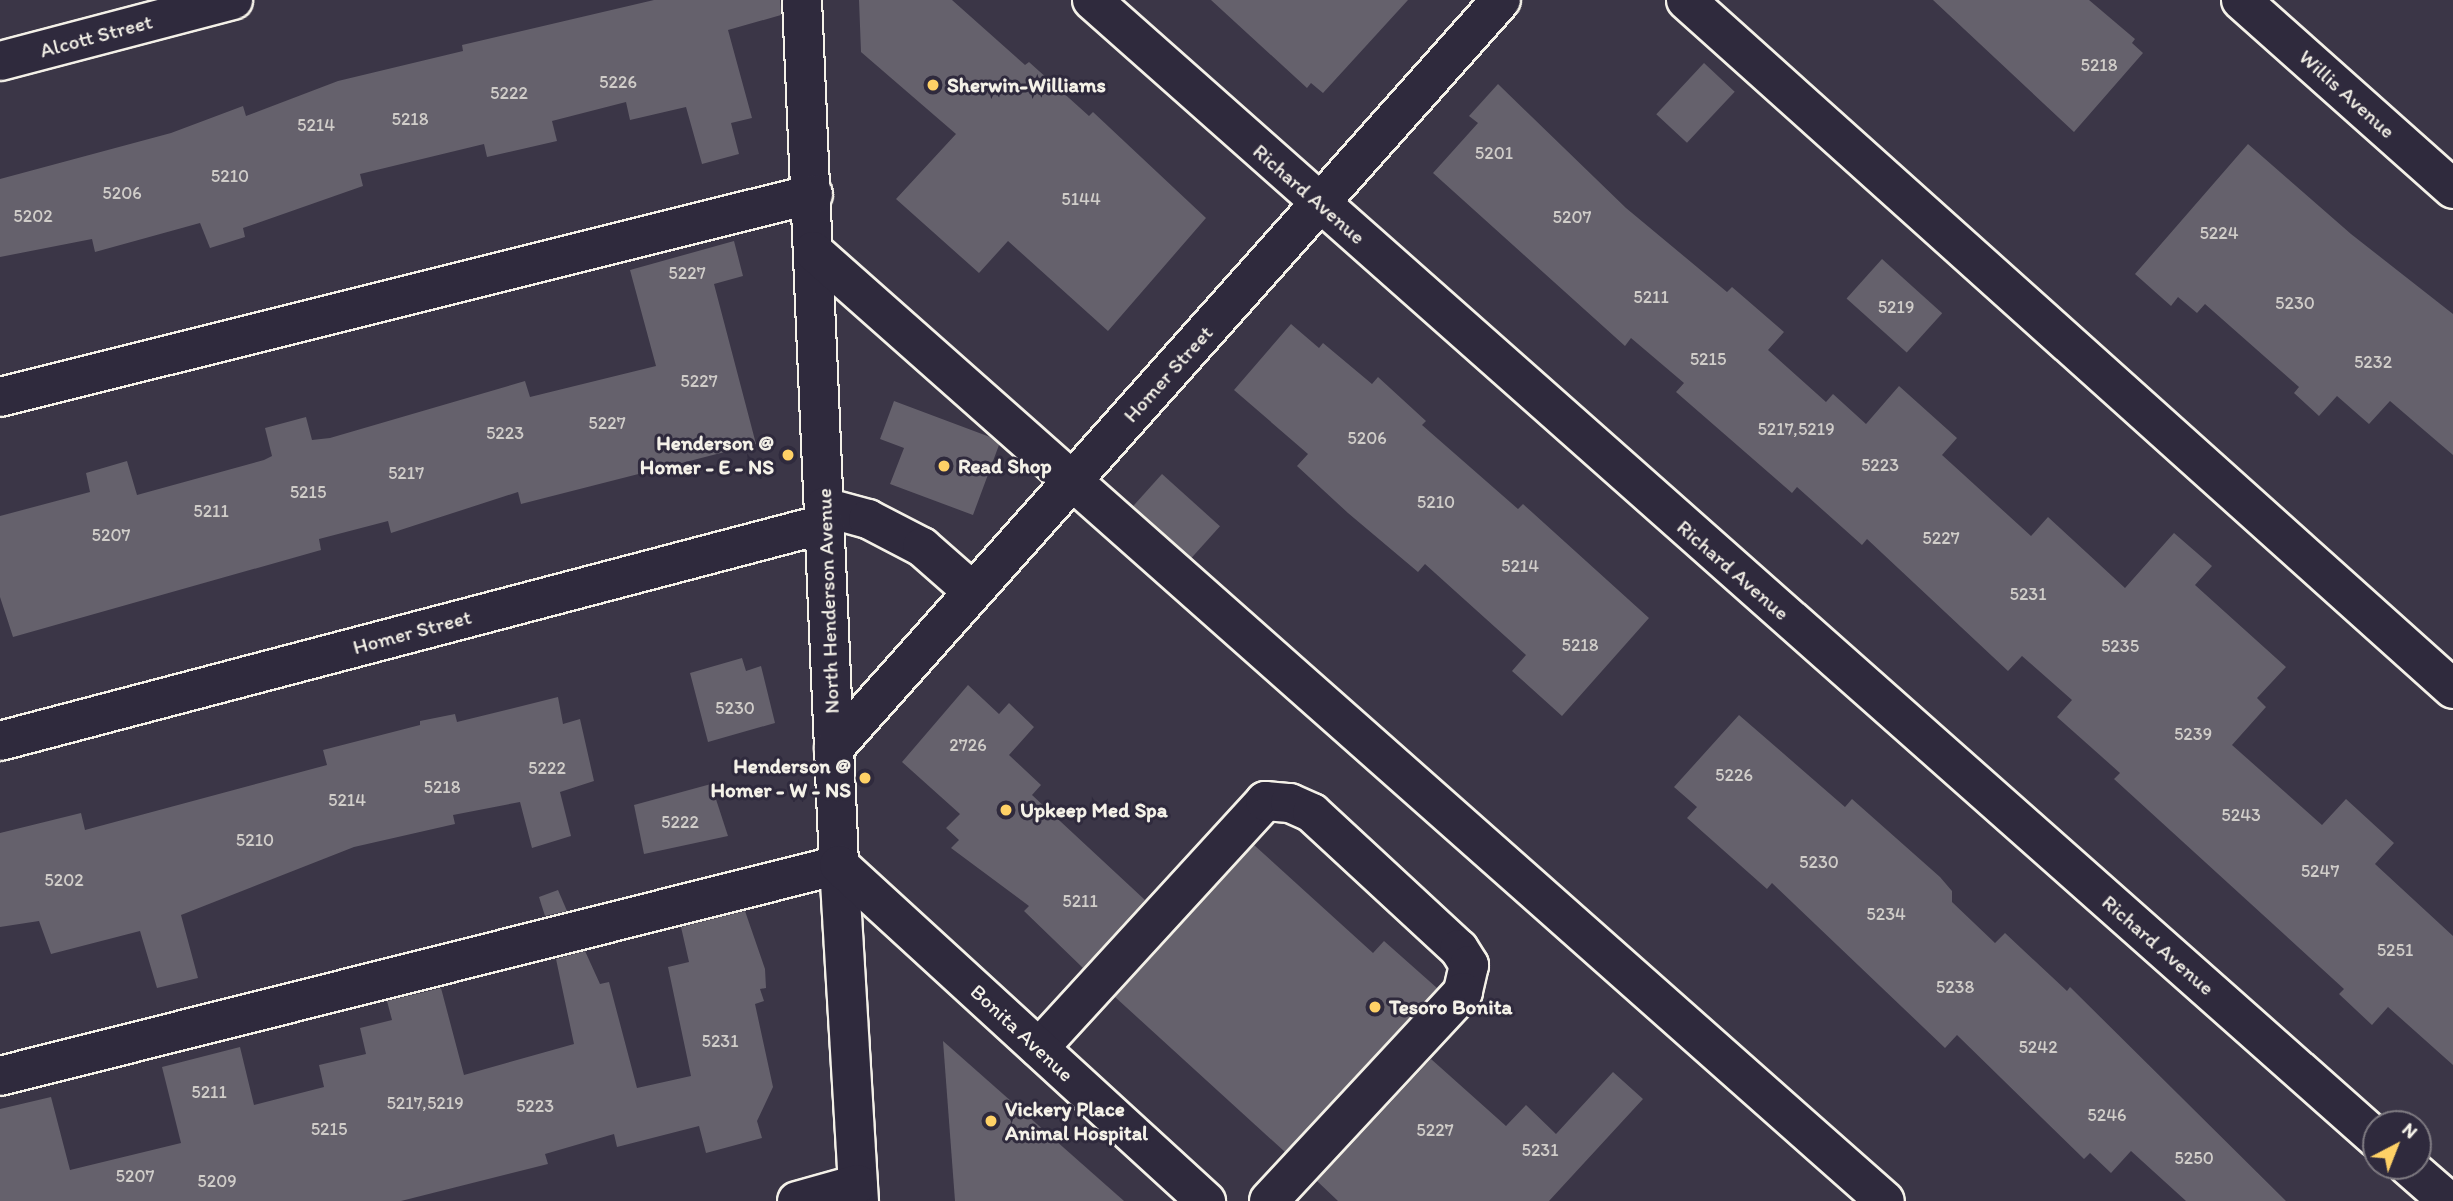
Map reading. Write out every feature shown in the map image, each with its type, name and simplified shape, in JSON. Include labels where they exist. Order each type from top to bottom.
[{"type":"street","name":"Alcott Street","points":[[0,61],[233,0]]},
{"type":"street","name":"North Henderson Avenue","points":[[802,0],[813,194],[813,251],[839,864],[858,1192]]},
{"type":"street","name":"Richard Avenue","points":[[1092,0],[2362,1126]]},
{"type":"street","name":"Homer Street","points":[[834,748],[1501,0]]},
{"type":"street","points":[[1686,0],[2453,689]]},
{"type":"street","name":"Willis Avenue","points":[[2241,0],[2453,189]]},
{"type":"street","points":[[0,397],[813,194]]},
{"type":"street","points":[[813,251],[1074,479],[1885,1201]]},
{"type":"street","points":[[824,516],[868,519],[922,547],[972,591]]},
{"type":"street","name":"Homer Street","points":[[0,741],[824,516]]},
{"type":"street","points":[[1040,1048],[1265,801],[1290,803],[1312,813],[1459,949],[1469,965],[1463,992],[1269,1201]]},
{"type":"street","points":[[0,1076],[839,864]]},
{"type":"street","name":"Bonita Avenue","points":[[839,864],[1040,1048],[1171,1186],[1206,1201]]},
{"type":"street","points":[[2425,1180],[2446,1197]]},
{"type":"street","points":[[797,1201],[858,1192]]},
{"type":"building","points":[[654,0],[780,0],[781,15],[728,30],[752,118],[731,123],[739,154],[702,164],[686,107],[630,120],[626,102],[552,121],[557,141],[487,157],[484,144],[360,174],[363,186],[243,228],[245,237],[210,248],[200,223],[95,252],[92,239],[0,257],[0,179],[171,133],[243,106],[246,116],[338,81],[463,51],[462,45]]},
{"type":"building","points":[[859,0],[952,0],[1025,65],[1029,62],[1089,116],[1093,112],[1206,218],[1108,331],[1008,241],[979,273],[896,199],[956,134],[861,52]]},
{"type":"building","points":[[1211,0],[1408,0],[1323,93],[1311,83],[1307,88]]},
{"type":"building","points":[[1933,0],[2089,0],[2135,39],[2132,43],[2143,53],[2074,132]]},
{"type":"building","points":[[1704,63],[1735,92],[1687,143],[1656,114]]},
{"type":"building","points":[[1498,84],[1626,208],[1727,292],[1732,287],[1784,332],[1768,350],[1826,402],[1833,394],[1866,424],[1899,386],[1957,438],[1942,455],[2031,536],[2048,517],[2125,588],[2174,533],[2212,566],[2195,585],[2286,667],[2257,698],[2266,707],[2232,745],[2322,825],[2346,799],[2394,843],[2375,864],[2453,936],[2453,1065],[2388,1007],[2372,1025],[2339,994],[2344,989],[2114,779],[2120,773],[2057,717],[2072,700],[2022,656],[2008,671],[1867,539],[1862,545],[1797,487],[1792,493],[1676,392],[1684,383],[1631,338],[1625,346],[1433,173],[1478,123],[1469,116]]},
{"type":"building","points":[[2248,144],[2351,234],[2453,314],[2453,455],[2390,401],[2369,424],[2337,396],[2319,416],[2294,393],[2299,387],[2205,304],[2197,313],[2178,297],[2171,306],[2135,274]]},
{"type":"building","points":[[734,241],[743,276],[714,284],[756,444],[521,504],[518,492],[391,533],[388,521],[319,539],[321,550],[13,637],[0,597],[0,516],[90,492],[86,473],[127,461],[137,495],[264,460],[272,456],[265,428],[306,417],[312,440],[330,438],[525,381],[530,397],[656,366],[630,270]]},
{"type":"building","points":[[1882,259],[1942,313],[1907,353],[1847,298]]},
{"type":"building","points":[[1291,324],[1319,348],[1323,343],[1372,384],[1378,377],[1426,421],[1422,425],[1518,509],[1523,504],[1649,618],[1562,716],[1512,671],[1526,655],[1425,564],[1418,572],[1348,513],[1297,466],[1308,454],[1234,390]]},
{"type":"building","name":"Read Shop","points":[[894,401],[990,437],[999,445],[973,515],[890,484],[904,448],[880,439]]},
{"type":"building","points":[[1162,474],[1220,526],[1191,558],[1133,506]]},
{"type":"building","points":[[742,658],[746,671],[761,666],[775,723],[708,742],[690,673]]},
{"type":"building","points":[[968,685],[999,714],[1009,703],[1034,727],[1009,755],[1041,785],[1032,795],[1145,900],[1083,968],[1024,911],[1029,906],[951,848],[959,840],[946,828],[960,814],[902,762]]},
{"type":"building","points":[[558,697],[563,724],[580,719],[594,781],[560,792],[571,836],[532,848],[520,802],[453,815],[455,824],[354,847],[181,915],[198,978],[157,988],[140,931],[51,954],[39,921],[0,927],[0,833],[81,813],[85,830],[327,765],[323,750],[420,725],[420,721],[455,714],[457,722]]},
{"type":"building","points":[[1739,715],[1845,807],[1852,799],[1940,877],[1952,891],[1952,902],[1995,943],[2005,933],[2067,991],[2070,987],[2286,1201],[2186,1201],[2131,1151],[2111,1173],[2090,1153],[2084,1159],[1957,1035],[1945,1048],[1772,883],[1767,889],[1687,818],[1697,807],[1674,787]]},
{"type":"building","points":[[711,784],[728,836],[644,854],[634,805]]},
{"type":"building","name":"Tesoro Bonita","points":[[1254,845],[1373,953],[1384,941],[1437,988],[1285,1152],[1115,997]]},
{"type":"building","points":[[558,890],[567,911],[545,916],[539,897]]},
{"type":"building","points":[[745,911],[765,969],[766,988],[760,989],[764,1001],[755,1004],[773,1087],[757,1121],[762,1138],[706,1153],[699,1126],[617,1147],[614,1134],[545,1154],[548,1164],[401,1201],[0,1201],[0,1109],[51,1097],[70,1170],[181,1143],[162,1067],[240,1047],[254,1105],[324,1087],[319,1065],[366,1054],[360,1028],[392,1020],[387,1001],[441,988],[464,1075],[574,1044],[556,959],[585,951],[600,984],[609,982],[637,1088],[691,1076],[668,967],[689,962],[681,927]]},
{"type":"building","name":"Vickery Place Animal Hospital","points":[[943,1041],[1124,1201],[955,1201]]},
{"type":"building","points":[[1431,1059],[1506,1126],[1526,1105],[1556,1134],[1613,1072],[1643,1099],[1549,1201],[1338,1201],[1317,1181]]},
{"type":"place","name":"Sherwin-Williams","points":[[933,85]]},
{"type":"place","name":"Henderson @ Homer - E - NS","points":[[788,455]]},
{"type":"place","name":"Read Shop","points":[[944,466]]},
{"type":"place","name":"Henderson @ Homer - W - NS","points":[[865,778]]},
{"type":"place","name":"Upkeep Med Spa","points":[[1006,810]]},
{"type":"place","name":"Tesoro Bonita","points":[[1375,1007]]},
{"type":"place","name":"Vickery Place Animal Hospital","points":[[991,1121]]}]
